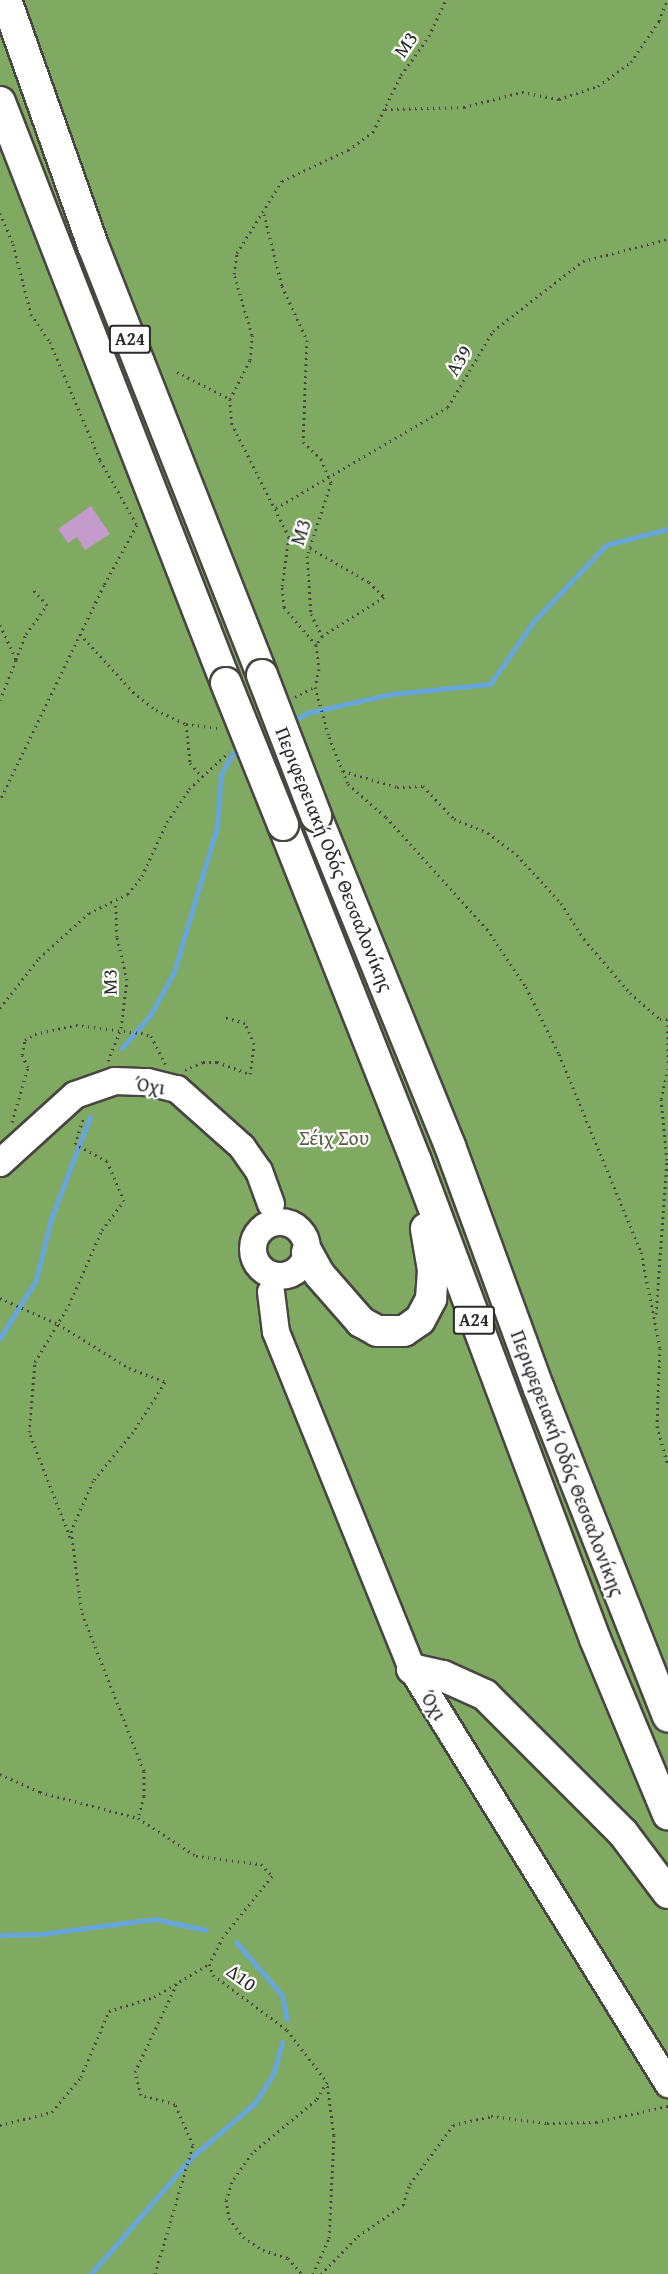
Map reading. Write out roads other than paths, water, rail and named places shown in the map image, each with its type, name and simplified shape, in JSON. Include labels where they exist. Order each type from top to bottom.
[{"type":"highway","name":"Περιφερειακή Οδός Θεσσαλονίκης","points":[[6,0],[94,248],[316,816],[450,1146],[539,1389],[668,1716]]},
{"type":"highway","name":"Περιφερειακή Οδός Θεσσαλονίκης","points":[[0,102],[226,683],[416,1161],[595,1639],[668,1814]]},
{"type":"highway","points":[[307,1252],[319,1274],[361,1322],[386,1333],[416,1325],[430,1299],[433,1270],[416,1161]]},
{"type":"highway","points":[[412,1669],[443,1676],[485,1695],[616,1825],[668,1893]]},
{"type":"main road","name":"Όχι","points":[[0,1163],[63,1104],[86,1090],[131,1080],[177,1089],[242,1147],[259,1171],[267,1216]]},
{"type":"main road","points":[[267,1216],[271,1223],[289,1223],[303,1235],[307,1252],[300,1268],[278,1284],[255,1261],[253,1242],[267,1216]]},
{"type":"main road","name":"Όχι","points":[[278,1284],[276,1332],[412,1669],[668,2084]]},
{"type":"waterway","points":[[289,723],[307,713],[391,694],[490,684],[534,621],[606,545],[668,529]]},
{"type":"waterway","points":[[122,1048],[151,1014],[174,972],[217,827],[221,774],[233,753],[241,748]]},
{"type":"waterway","points":[[0,1338],[36,1280],[51,1219],[90,1117]]},
{"type":"waterway","points":[[0,1935],[41,1934],[155,1919],[206,1930]]},
{"type":"waterway","points":[[236,1942],[282,1995],[287,2020]]},
{"type":"waterway","points":[[91,2274],[193,2156],[255,2103],[274,2072],[282,2042]]},
{"type":"park label","name":"Σέιχ Σου","points":[[334,1137]]}]
